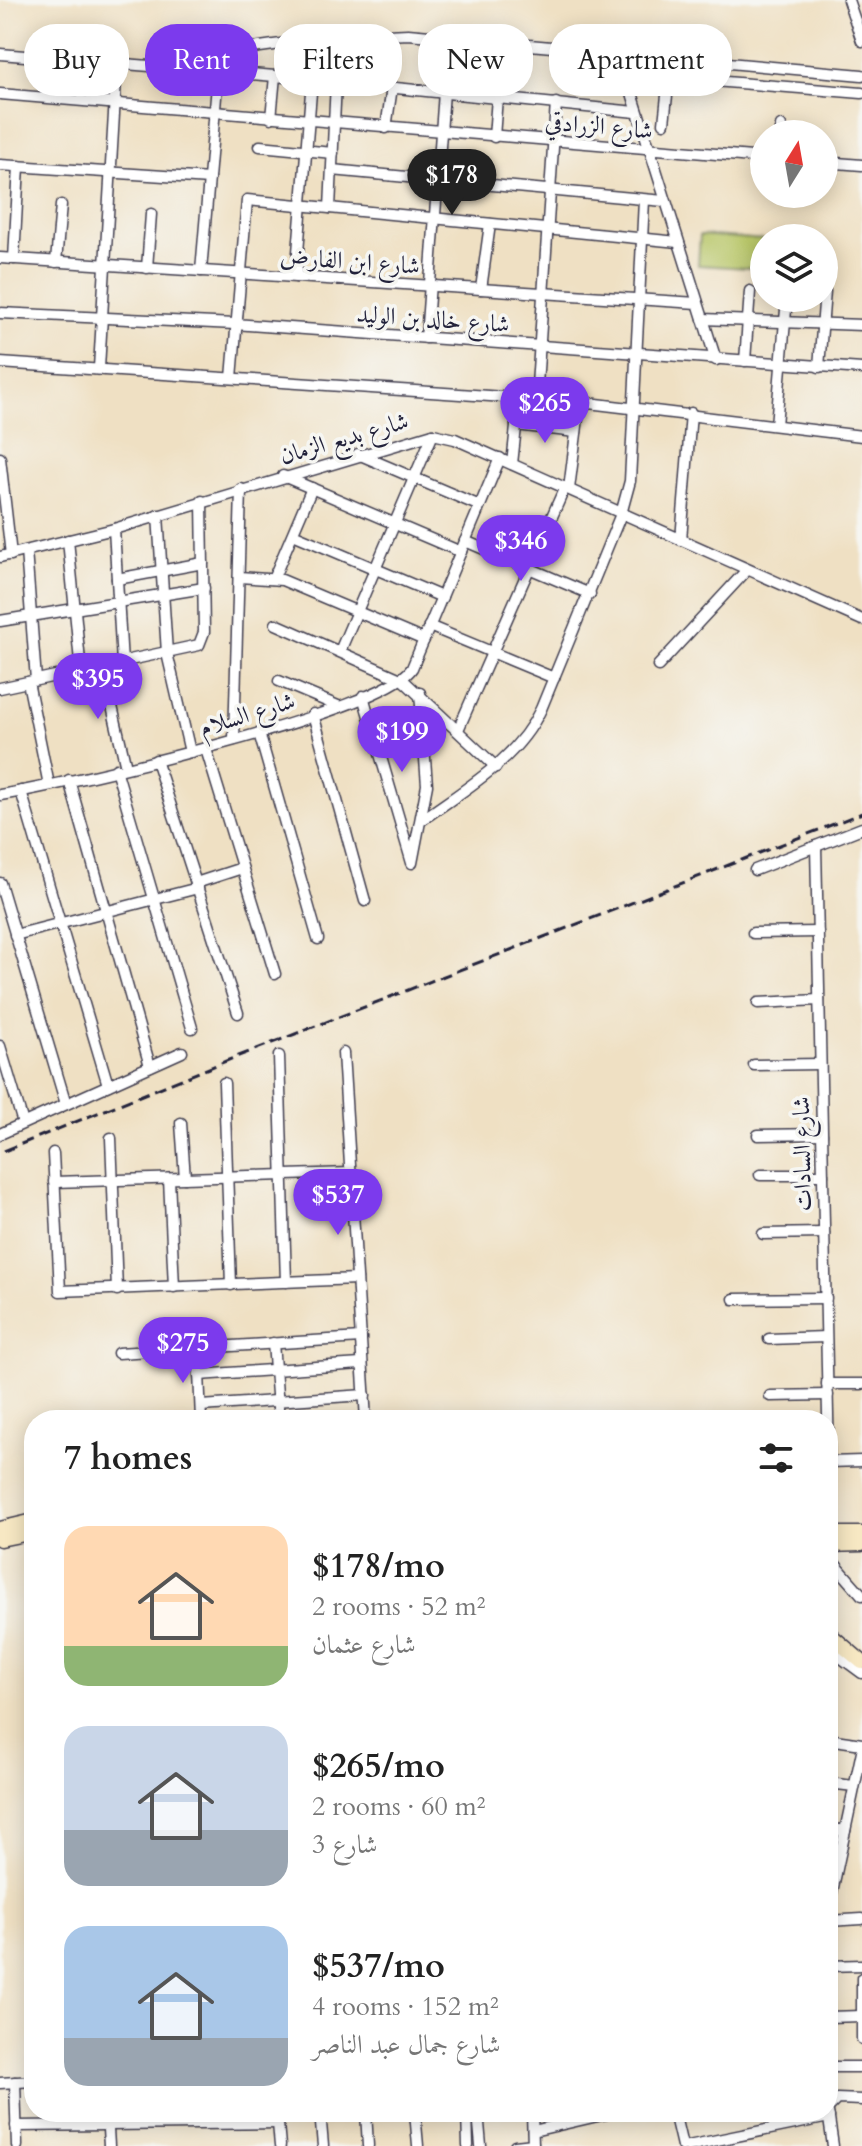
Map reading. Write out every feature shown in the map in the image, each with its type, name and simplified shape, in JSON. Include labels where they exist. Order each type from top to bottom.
[{"type":"main road","points":[[0,1529],[24,1523]]},
{"type":"main road","points":[[0,1539],[24,1534]]},
{"type":"main road","points":[[838,1534],[862,1534]]},
{"type":"main road","points":[[838,1545],[862,1544]]},
{"type":"main road","points":[[838,1642],[862,1662]]},
{"type":"street","points":[[848,0],[862,41]]},
{"type":"street","points":[[258,47],[323,38],[408,34],[862,75]]},
{"type":"street","points":[[0,54],[24,56]]},
{"type":"street","points":[[732,82],[862,93]]},
{"type":"street","points":[[271,118],[274,86]]},
{"type":"street","name":"شارع الزرادقي","points":[[0,94],[648,151],[750,157]]},
{"type":"street","points":[[99,368],[115,96]]},
{"type":"street","points":[[201,271],[216,96]]},
{"type":"street","points":[[296,277],[310,96]]},
{"type":"street","points":[[330,208],[335,96]]},
{"type":"street","points":[[386,128],[391,96]]},
{"type":"street","points":[[426,338],[444,96]]},
{"type":"street","points":[[486,96],[636,112]]},
{"type":"street","points":[[631,96],[716,360]]},
{"type":"street","points":[[664,123],[667,96]]},
{"type":"street","points":[[494,137],[497,97]]},
{"type":"street","points":[[536,400],[556,103]]},
{"type":"street","points":[[260,146],[333,153]]},
{"type":"street","points":[[838,163],[862,165]]},
{"type":"street","points":[[0,165],[209,179]]},
{"type":"street","points":[[14,259],[19,166]]},
{"type":"street","points":[[332,170],[664,201]]},
{"type":"street","points":[[422,820],[496,767],[525,737],[554,678],[621,514],[630,481],[644,200]]},
{"type":"street","points":[[232,378],[245,202],[678,242]]},
{"type":"street","points":[[56,262],[61,205]]},
{"type":"street","points":[[147,268],[151,214]]},
{"type":"street","points":[[481,289],[490,224]]},
{"type":"street","name":"شارع ابن الفارض","points":[[0,258],[697,303]]},
{"type":"street","points":[[745,361],[750,291]]},
{"type":"street","points":[[776,425],[786,312]]},
{"type":"street","points":[[819,367],[824,312]]},
{"type":"street","name":"شارع خالد بن الوليد","points":[[0,313],[235,324],[862,369]]},
{"type":"street","points":[[703,319],[862,325]]},
{"type":"street","points":[[0,363],[634,406],[862,436]]},
{"type":"street","points":[[512,464],[519,399]]},
{"type":"street","points":[[458,730],[567,488],[580,402]]},
{"type":"street","points":[[681,540],[691,413]]},
{"type":"street","points":[[516,425],[576,432]]},
{"type":"street","points":[[340,651],[433,434]]},
{"type":"street","name":"شارع بديع الزمان","points":[[5,556],[114,529],[283,476],[433,434],[455,439],[500,458],[746,571],[862,620]]},
{"type":"street","points":[[358,454],[480,506]]},
{"type":"street","points":[[0,458],[5,556]]},
{"type":"street","points":[[403,680],[424,640],[500,458]]},
{"type":"street","points":[[283,476],[394,523],[529,568],[590,594]]},
{"type":"street","points":[[274,577],[312,488]]},
{"type":"street","points":[[234,740],[241,489]]},
{"type":"street","points":[[0,688],[167,653],[192,646],[203,639],[202,501]]},
{"type":"street","points":[[158,515],[167,653],[190,752]]},
{"type":"street","points":[[114,529],[122,663]]},
{"type":"street","points":[[293,534],[442,597]]},
{"type":"street","points":[[68,540],[81,672]]},
{"type":"street","points":[[26,551],[32,681],[49,785]]},
{"type":"street","points":[[117,579],[203,563]]},
{"type":"street","points":[[658,666],[746,571]]},
{"type":"street","points":[[239,577],[274,577],[424,640]]},
{"type":"street","points":[[0,621],[204,588]]},
{"type":"street","points":[[276,624],[403,680],[496,767]]},
{"type":"street","points":[[429,626],[554,678]]},
{"type":"street","points":[[103,667],[121,768],[154,899],[192,1028]]},
{"type":"street","name":"شارع السلام","points":[[0,795],[206,749],[338,706],[403,680]]},
{"type":"street","points":[[279,681],[338,706]]},
{"type":"street","points":[[363,696],[409,861],[414,862],[427,767],[420,693]]},
{"type":"street","points":[[313,714],[365,901]]},
{"type":"street","points":[[259,733],[318,939]]},
{"type":"street","points":[[206,749],[275,974]]},
{"type":"street","points":[[156,760],[238,1013]]},
{"type":"street","points":[[69,780],[150,1066]]},
{"type":"street","points":[[21,791],[108,1085]]},
{"type":"street","points":[[755,870],[862,828]]},
{"type":"street","name":"شارع السادات","points":[[816,846],[828,1410]]},
{"type":"street","points":[[0,927],[14,930],[60,923],[154,899],[242,868]]},
{"type":"street","points":[[0,883],[66,1104]]},
{"type":"street","points":[[753,933],[818,932]]},
{"type":"street","points":[[758,1003],[819,1000]]},
{"type":"street","points":[[0,1046],[23,1123]]},
{"type":"street","points":[[0,1134],[182,1052]]},
{"type":"street","points":[[343,1053],[366,1410]]},
{"type":"street","points":[[279,1056],[286,1282]]},
{"type":"street","points":[[754,1065],[820,1064]]},
{"type":"street","points":[[224,1083],[231,1285]]},
{"type":"street","points":[[0,1087],[12,1085]]},
{"type":"street","points":[[181,1123],[185,1178]]},
{"type":"street","points":[[758,1135],[822,1134]]},
{"type":"street","points":[[111,1138],[117,1290]]},
{"type":"street","points":[[53,1153],[58,1287],[64,1292],[357,1279]]},
{"type":"street","points":[[54,1182],[351,1173]]},
{"type":"street","points":[[760,1175],[823,1175]]},
{"type":"street","points":[[169,1179],[174,1287]]},
{"type":"street","points":[[763,1234],[824,1233]]},
{"type":"street","points":[[734,1299],[826,1298]]},
{"type":"street","points":[[769,1339],[825,1337]]},
{"type":"street","points":[[118,1353],[361,1338]]},
{"type":"street","points":[[273,1343],[278,1410]]},
{"type":"street","points":[[198,1348],[201,1410]]},
{"type":"street","points":[[199,1375],[361,1364]]},
{"type":"street","points":[[770,1396],[862,1384]]},
{"type":"street","points":[[201,1406],[365,1395]]},
{"type":"street","points":[[838,1462],[862,1461]]},
{"type":"street","points":[[838,1567],[862,1595]]},
{"type":"street","points":[[838,1656],[862,1673]]},
{"type":"street","points":[[838,1740],[862,1744]]},
{"type":"street","points":[[838,1854],[862,1751]]},
{"type":"street","points":[[838,1784],[854,1786]]},
{"type":"street","points":[[838,1830],[845,1831]]},
{"type":"street","points":[[838,1920],[862,1919]]},
{"type":"street","points":[[838,1966],[862,1965]]},
{"type":"street","points":[[862,1978],[862,2039]]},
{"type":"street","points":[[838,2017],[861,2016]]},
{"type":"street","points":[[838,2067],[862,2067]]},
{"type":"street","points":[[15,2082],[17,2146]]},
{"type":"street","points":[[0,2083],[24,2082]]},
{"type":"street","points":[[838,2099],[862,2100]]},
{"type":"street","points":[[108,2122],[109,2146]]},
{"type":"street","points":[[16,2126],[108,2127],[202,2122]]},
{"type":"street","points":[[278,2122],[280,2146]]},
{"type":"street","points":[[321,2122],[323,2146]]},
{"type":"street","points":[[367,2122],[368,2146]]},
{"type":"street","points":[[416,2122],[418,2146]]},
{"type":"street","points":[[467,2122],[468,2146]]},
{"type":"street","points":[[479,2122],[481,2146]]},
{"type":"street","points":[[515,2146],[533,2145],[533,2122]]},
{"type":"street","points":[[533,2131],[572,2122]]},
{"type":"street","points":[[677,2122],[685,2146],[788,2122]]},
{"type":"street","points":[[829,2122],[833,2146]]},
{"type":"green space","points":[[700,235],[750,239],[750,268],[698,265]]},
{"type":"railway","points":[[4,1151],[862,813]]}]
